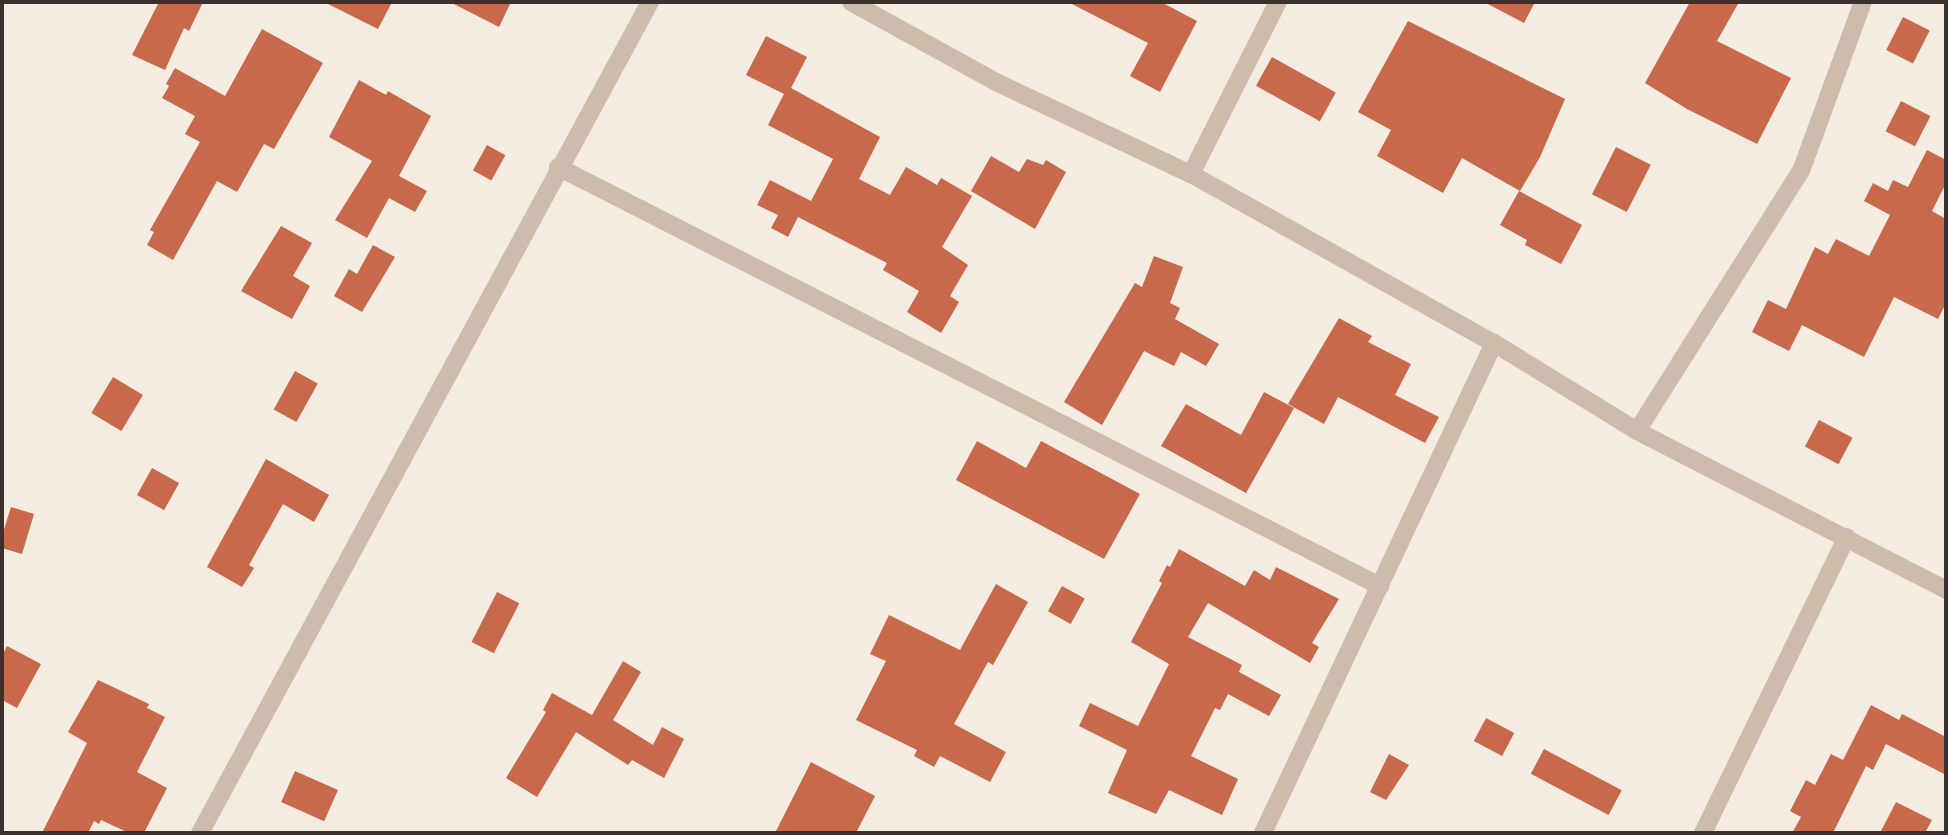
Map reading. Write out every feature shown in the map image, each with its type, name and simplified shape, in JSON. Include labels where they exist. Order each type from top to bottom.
[{"type":"street","points":[[200,833],[558,167],[650,2]]},
{"type":"street","points":[[851,2],[996,82],[1191,174],[1494,343],[1637,430],[1946,590]]},
{"type":"street","points":[[1191,174],[1278,2]]},
{"type":"street","points":[[1637,430],[1801,171],[1863,2]]},
{"type":"street","points":[[558,167],[1380,586]]},
{"type":"street","points":[[1263,833],[1494,343]]},
{"type":"street","points":[[1703,833],[1847,537]]},
{"type":"building","points":[[159,2],[203,2],[189,31],[184,28],[165,70],[132,55]]},
{"type":"building","points":[[324,2],[392,2],[378,29]]},
{"type":"building","points":[[450,2],[511,2],[499,27]]},
{"type":"building","points":[[1068,2],[1161,2],[1197,21],[1160,92],[1130,76],[1148,43]]},
{"type":"building","points":[[1484,2],[1535,2],[1524,23]]},
{"type":"building","points":[[1690,2],[1739,2],[1717,41],[1791,78],[1757,144],[1687,109],[1645,83]]},
{"type":"building","points":[[1903,17],[1930,31],[1913,64],[1886,50]]},
{"type":"building","points":[[1408,21],[1565,99],[1540,157],[1520,191],[1462,158],[1443,193],[1377,156],[1391,130],[1358,112]]},
{"type":"building","points":[[262,29],[323,63],[274,149],[264,144],[237,192],[217,181],[173,260],[147,245],[154,232],[150,230],[200,142],[185,134],[195,116],[162,98],[169,86],[166,84],[175,68],[225,96]]},
{"type":"building","points":[[766,36],[807,57],[791,88],[880,137],[859,179],[890,195],[906,167],[937,185],[941,178],[972,196],[942,247],[968,265],[950,296],[959,302],[941,333],[907,312],[919,291],[883,270],[887,263],[798,217],[788,237],[771,228],[778,215],[757,205],[770,180],[811,201],[833,159],[768,125],[784,94],[746,75]]},
{"type":"building","points":[[1272,57],[1336,92],[1320,121],[1256,86]]},
{"type":"building","points":[[359,80],[386,95],[388,91],[431,116],[399,176],[427,191],[415,212],[389,198],[367,238],[335,220],[372,161],[329,137]]},
{"type":"building","points":[[1901,101],[1930,116],[1915,146],[1886,131]]},
{"type":"building","points":[[487,145],[505,155],[491,181],[473,170]]},
{"type":"building","points":[[1616,147],[1651,165],[1627,212],[1592,194]]},
{"type":"building","points":[[1927,150],[1946,160],[1946,183],[1932,211],[1946,219],[1946,303],[1938,319],[1894,297],[1864,357],[1802,325],[1789,351],[1752,332],[1768,300],[1786,309],[1815,247],[1828,254],[1836,239],[1869,256],[1890,215],[1864,201],[1873,183],[1888,191],[1893,180],[1908,187]]},
{"type":"building","points":[[991,156],[1019,172],[1027,159],[1043,165],[1046,160],[1066,172],[1035,229],[971,191]]},
{"type":"building","points":[[1519,191],[1582,225],[1561,264],[1525,245],[1527,240],[1500,225]]},
{"type":"building","points":[[281,226],[312,243],[293,276],[310,286],[292,319],[241,291]]},
{"type":"building","points":[[373,245],[395,257],[362,312],[334,296],[349,269],[357,274]]},
{"type":"building","points":[[1154,256],[1183,267],[1170,303],[1180,308],[1175,319],[1219,344],[1206,366],[1181,352],[1174,366],[1144,351],[1102,425],[1064,402],[1135,283],[1142,287]]},
{"type":"building","points":[[1339,318],[1372,336],[1368,342],[1411,364],[1395,395],[1439,417],[1425,443],[1338,397],[1324,424],[1288,404]]},
{"type":"building","points":[[295,371],[318,384],[296,422],[274,409]]},
{"type":"building","points":[[113,377],[143,395],[121,431],[91,413]]},
{"type":"building","points":[[1264,392],[1294,408],[1246,493],[1161,446],[1186,404],[1241,435]]},
{"type":"building","points":[[1819,420],[1853,438],[1838,464],[1805,446]]},
{"type":"building","points":[[977,441],[1026,468],[1041,441],[1140,494],[1104,559],[956,480]]},
{"type":"building","points":[[266,459],[329,495],[314,522],[283,504],[249,565],[254,568],[242,587],[207,567]]},
{"type":"building","points":[[152,468],[179,483],[164,510],[137,495]]},
{"type":"building","points":[[11,507],[34,514],[22,554],[2,548],[2,536]]},
{"type":"building","points":[[1179,549],[1245,586],[1254,570],[1270,580],[1276,567],[1339,599],[1312,643],[1319,647],[1310,663],[1208,603],[1188,637],[1242,665],[1239,672],[1281,695],[1269,716],[1228,694],[1220,710],[1215,708],[1191,756],[1238,779],[1222,815],[1169,790],[1156,814],[1108,793],[1127,750],[1079,726],[1090,703],[1138,726],[1169,664],[1131,642],[1162,583],[1159,581],[1167,565],[1170,567]]},
{"type":"building","points":[[996,584],[1028,602],[993,665],[988,662],[954,724],[1006,752],[990,782],[940,756],[934,767],[914,756],[917,750],[856,720],[886,661],[870,654],[889,615],[960,650]]},
{"type":"building","points":[[1062,586],[1085,599],[1071,624],[1048,611]]},
{"type":"building","points":[[497,592],[519,603],[494,653],[472,642]]},
{"type":"building","points":[[7,646],[41,664],[17,708],[2,700],[2,656]]},
{"type":"building","points":[[623,661],[641,672],[613,720],[653,745],[662,727],[684,739],[664,778],[632,760],[628,765],[576,732],[537,797],[506,778],[546,712],[543,710],[552,693],[592,715]]},
{"type":"building","points":[[98,680],[149,704],[147,708],[165,717],[137,772],[167,788],[144,833],[129,833],[101,820],[99,824],[94,821],[88,833],[42,833],[87,743],[68,732]]},
{"type":"building","points":[[1871,705],[1899,720],[1902,714],[1946,737],[1946,775],[1886,744],[1873,770],[1866,766],[1833,833],[1792,833],[1801,817],[1790,811],[1806,780],[1815,785],[1831,754],[1843,760]]},
{"type":"building","points":[[1486,718],[1514,733],[1502,756],[1474,741]]},
{"type":"building","points":[[1544,749],[1622,790],[1609,815],[1531,774]]},
{"type":"building","points":[[1389,754],[1409,765],[1386,800],[1370,792]]},
{"type":"building","points":[[811,762],[875,796],[856,833],[775,833]]},
{"type":"building","points":[[295,771],[338,790],[324,821],[281,802]]},
{"type":"building","points":[[1896,802],[1932,820],[1925,833],[1880,833]]}]
